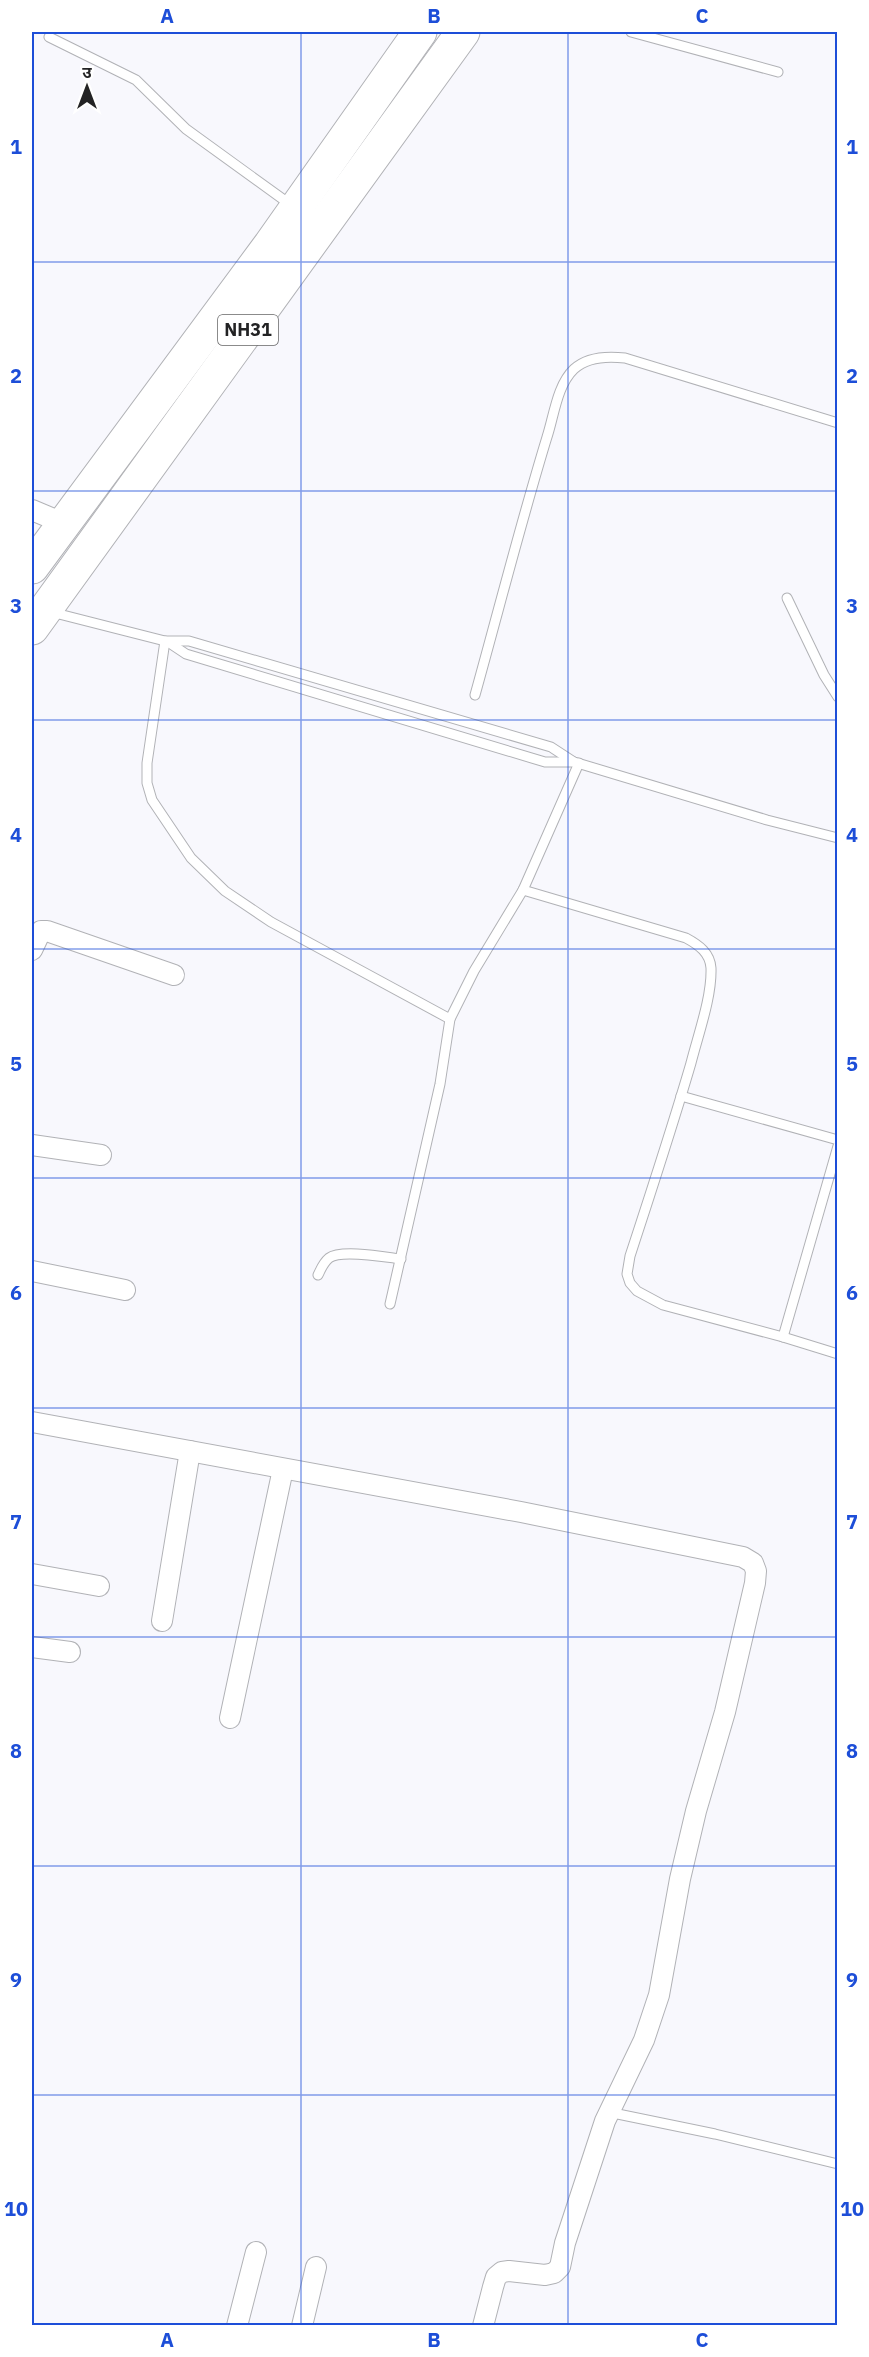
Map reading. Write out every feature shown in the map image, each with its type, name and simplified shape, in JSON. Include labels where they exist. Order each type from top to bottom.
[{"type":"highway","name":"NH31","points":[[32,567],[296,208],[420,32]]},
{"type":"highway","name":"NH31","points":[[38,619],[463,32]]},
{"type":"street","points":[[32,510],[63,523]]},
{"type":"street","points":[[32,950],[41,932],[53,932],[174,975]]},
{"type":"street","points":[[32,1145],[101,1155]]},
{"type":"street","points":[[32,1271],[125,1290]]},
{"type":"street","points":[[32,1422],[521,1512],[743,1557],[753,1563],[756,1571],[755,1583],[741,1649],[696,1811],[658,1995],[644,2040],[608,2112],[565,2243],[560,2267],[554,2273],[545,2276],[502,2272],[496,2277],[483,2325]]},
{"type":"street","points":[[162,1622],[190,1451]]},
{"type":"street","points":[[230,1718],[284,1469]]},
{"type":"street","points":[[32,1574],[99,1586]]},
{"type":"street","points":[[32,1647],[70,1652]]},
{"type":"street","points":[[237,2325],[256,2252]]},
{"type":"street","points":[[303,2325],[316,2267]]},
{"type":"lane","points":[[631,32],[778,72]]},
{"type":"lane","points":[[49,37],[136,80],[186,129],[296,208]]},
{"type":"lane","points":[[475,695],[539,464],[564,383],[574,369],[591,359],[611,356],[625,358],[837,423]]},
{"type":"lane","points":[[787,598],[837,697]]},
{"type":"lane","points":[[38,619],[166,641],[189,641],[551,747],[577,763],[767,820],[837,838]]},
{"type":"lane","points":[[166,641],[186,654],[545,762],[577,763]]},
{"type":"lane","points":[[166,641],[147,764],[147,783],[152,800],[191,858],[225,891],[271,922],[450,1019]]},
{"type":"lane","points":[[390,1304],[440,1084],[450,1019],[474,970],[523,890],[577,763]]},
{"type":"lane","points":[[523,890],[686,938],[698,944],[707,953],[711,967],[708,993],[681,1096],[630,1256],[627,1274],[630,1284],[637,1291],[663,1305],[837,1354]]},
{"type":"lane","points":[[681,1096],[837,1140]]},
{"type":"lane","points":[[783,1337],[837,1146]]},
{"type":"lane","points":[[318,1275],[323,1264],[330,1257],[341,1254],[401,1259]]},
{"type":"lane","points":[[608,2112],[715,2134],[837,2164]]}]
